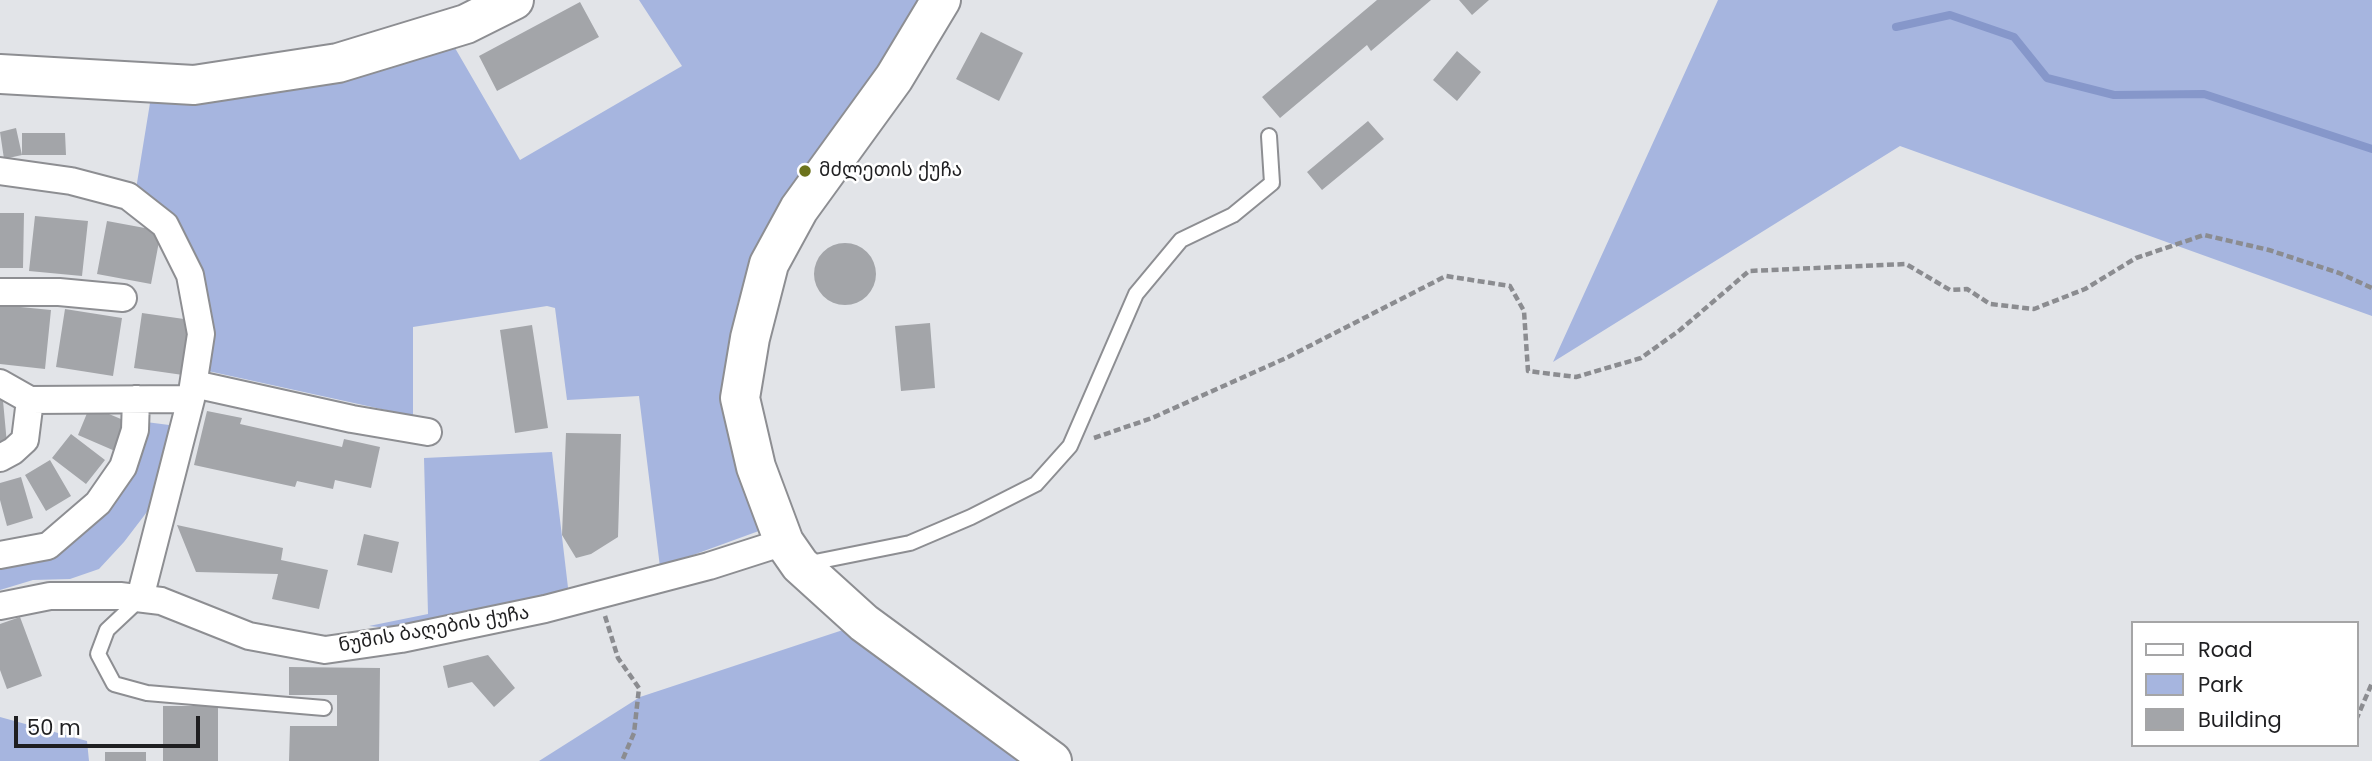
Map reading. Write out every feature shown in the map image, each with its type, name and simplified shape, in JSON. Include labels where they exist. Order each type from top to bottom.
[{"type":"main road","points":[[0,74],[194,85],[338,63],[466,24],[514,0]]},
{"type":"main road","points":[[940,0],[894,78],[799,209],[769,264],[750,338],[740,398],[756,467],[792,553],[864,623],[1052,761]]},
{"type":"street","points":[[0,171],[71,181],[128,196],[165,225],[190,275],[201,334],[192,392],[140,598]]},
{"type":"street","points":[[0,292],[59,292],[123,298]]},
{"type":"street","points":[[0,383],[30,400],[136,399],[192,392],[428,432]]},
{"type":"street","points":[[0,555],[48,546],[98,503],[123,467],[135,430],[136,399]]},
{"type":"street","points":[[0,458],[13,451],[24,440],[30,400]]},
{"type":"street","name":"ნუშის ბაღების ქუჩა","points":[[0,606],[50,596],[140,598],[161,601],[249,636],[325,650],[463,628],[599,596],[709,566],[792,553]]},
{"type":"lane","points":[[792,553],[910,543],[971,517],[1036,484],[1070,446],[1136,294],[1181,240],[1233,215],[1272,183],[1269,136]]},
{"type":"lane","points":[[140,598],[107,630],[98,654],[114,684],[147,693],[324,708]]},
{"type":"path","points":[[1070,446],[1152,418],[1286,358],[1446,276],[1510,286],[1524,311],[1528,371],[1576,377],[1642,358],[1680,330],[1749,271],[1906,264],[1950,290],[1967,289],[1990,304],[2034,309],[2085,289],[2136,258],[2204,235],[2269,250],[2339,273],[2372,288]]},
{"type":"path","points":[[599,596],[618,658],[639,688],[634,733],[622,761]]},
{"type":"path","points":[[2358,715],[2372,683]]},
{"type":"green space","points":[[639,0],[925,0],[774,218],[738,301],[729,369],[767,528],[660,567],[639,396],[567,400],[555,308],[547,306],[413,327],[413,416],[208,371],[214,329],[197,268],[136,189],[150,103],[294,90],[382,70],[455,48],[520,160],[682,66]]},
{"type":"green space","points":[[1718,0],[2372,0],[2372,316],[1900,146],[1553,362]]},
{"type":"green space","points":[[146,422],[177,426],[153,504],[124,542],[99,569],[70,579],[33,580],[0,590],[0,558],[54,549]]},
{"type":"green space","points":[[552,452],[569,596],[398,629],[369,626],[428,614],[424,458]]},
{"type":"green space","points":[[852,627],[1052,761],[539,761],[640,697]]},
{"type":"green space","points":[[0,717],[87,741],[89,761],[0,761]]},
{"type":"building","points":[[1377,0],[1431,0],[1371,51],[1367,45],[1280,118],[1262,97]]},
{"type":"building","points":[[1459,0],[1489,0],[1472,15]]},
{"type":"building","points":[[580,2],[599,37],[497,91],[479,56]]},
{"type":"building","points":[[981,32],[1023,53],[999,101],[956,79]]},
{"type":"building","points":[[1457,51],[1481,72],[1457,101],[1433,80]]},
{"type":"building","points":[[1368,121],[1384,139],[1322,190],[1307,172]]},
{"type":"building","points":[[16,128],[22,155],[4,159],[0,132]]},
{"type":"building","points":[[22,133],[65,133],[66,155],[22,155]]},
{"type":"building","points":[[0,213],[24,213],[23,268],[0,268]]},
{"type":"building","points":[[35,216],[88,221],[82,276],[29,271]]},
{"type":"building","points":[[107,221],[161,231],[151,284],[97,274]]},
{"type":"building","points":[[839,243],[851,243],[867,252],[874,262],[874,286],[867,296],[851,305],[839,305],[828,300],[819,291],[814,280],[814,268],[819,257],[828,248]]},
{"type":"building","points":[[0,305],[51,310],[45,369],[0,364]]},
{"type":"building","points":[[65,309],[122,318],[113,376],[56,367]]},
{"type":"building","points":[[142,313],[191,320],[183,375],[134,368]]},
{"type":"building","points":[[930,323],[935,388],[901,391],[895,326]]},
{"type":"building","points":[[532,325],[548,428],[515,433],[500,330]]},
{"type":"building","points":[[2,390],[7,444],[0,444]]},
{"type":"building","points":[[90,406],[128,422],[115,451],[78,435]]},
{"type":"building","points":[[207,411],[242,418],[240,424],[342,447],[344,439],[380,447],[371,488],[335,480],[333,489],[297,481],[295,487],[194,465]]},
{"type":"building","points":[[566,433],[621,434],[618,537],[591,554],[576,558],[562,535]]},
{"type":"building","points":[[71,434],[105,460],[86,484],[52,458]]},
{"type":"building","points":[[50,460],[71,496],[46,511],[25,475]]},
{"type":"building","points":[[21,477],[33,518],[7,526],[0,500],[0,483]]},
{"type":"building","points":[[177,525],[283,548],[281,560],[328,570],[319,609],[272,599],[278,574],[196,572]]},
{"type":"building","points":[[364,534],[399,542],[392,573],[357,565]]},
{"type":"building","points":[[20,617],[42,676],[7,689],[0,670],[0,624]]},
{"type":"building","points":[[488,655],[515,688],[494,707],[472,682],[448,688],[443,666]]},
{"type":"building","points":[[289,667],[380,668],[379,761],[289,761],[290,726],[337,726],[337,695],[289,695]]},
{"type":"building","points":[[163,706],[218,706],[218,761],[163,761]]},
{"type":"building","points":[[105,752],[146,752],[146,761],[105,761]]},
{"type":"waterway","points":[[1896,27],[1950,15],[2014,37],[2047,78],[2114,95],[2204,94],[2372,149]]},
{"type":"place","name":"მძლეთის ქუჩა","points":[[805,171]]}]
